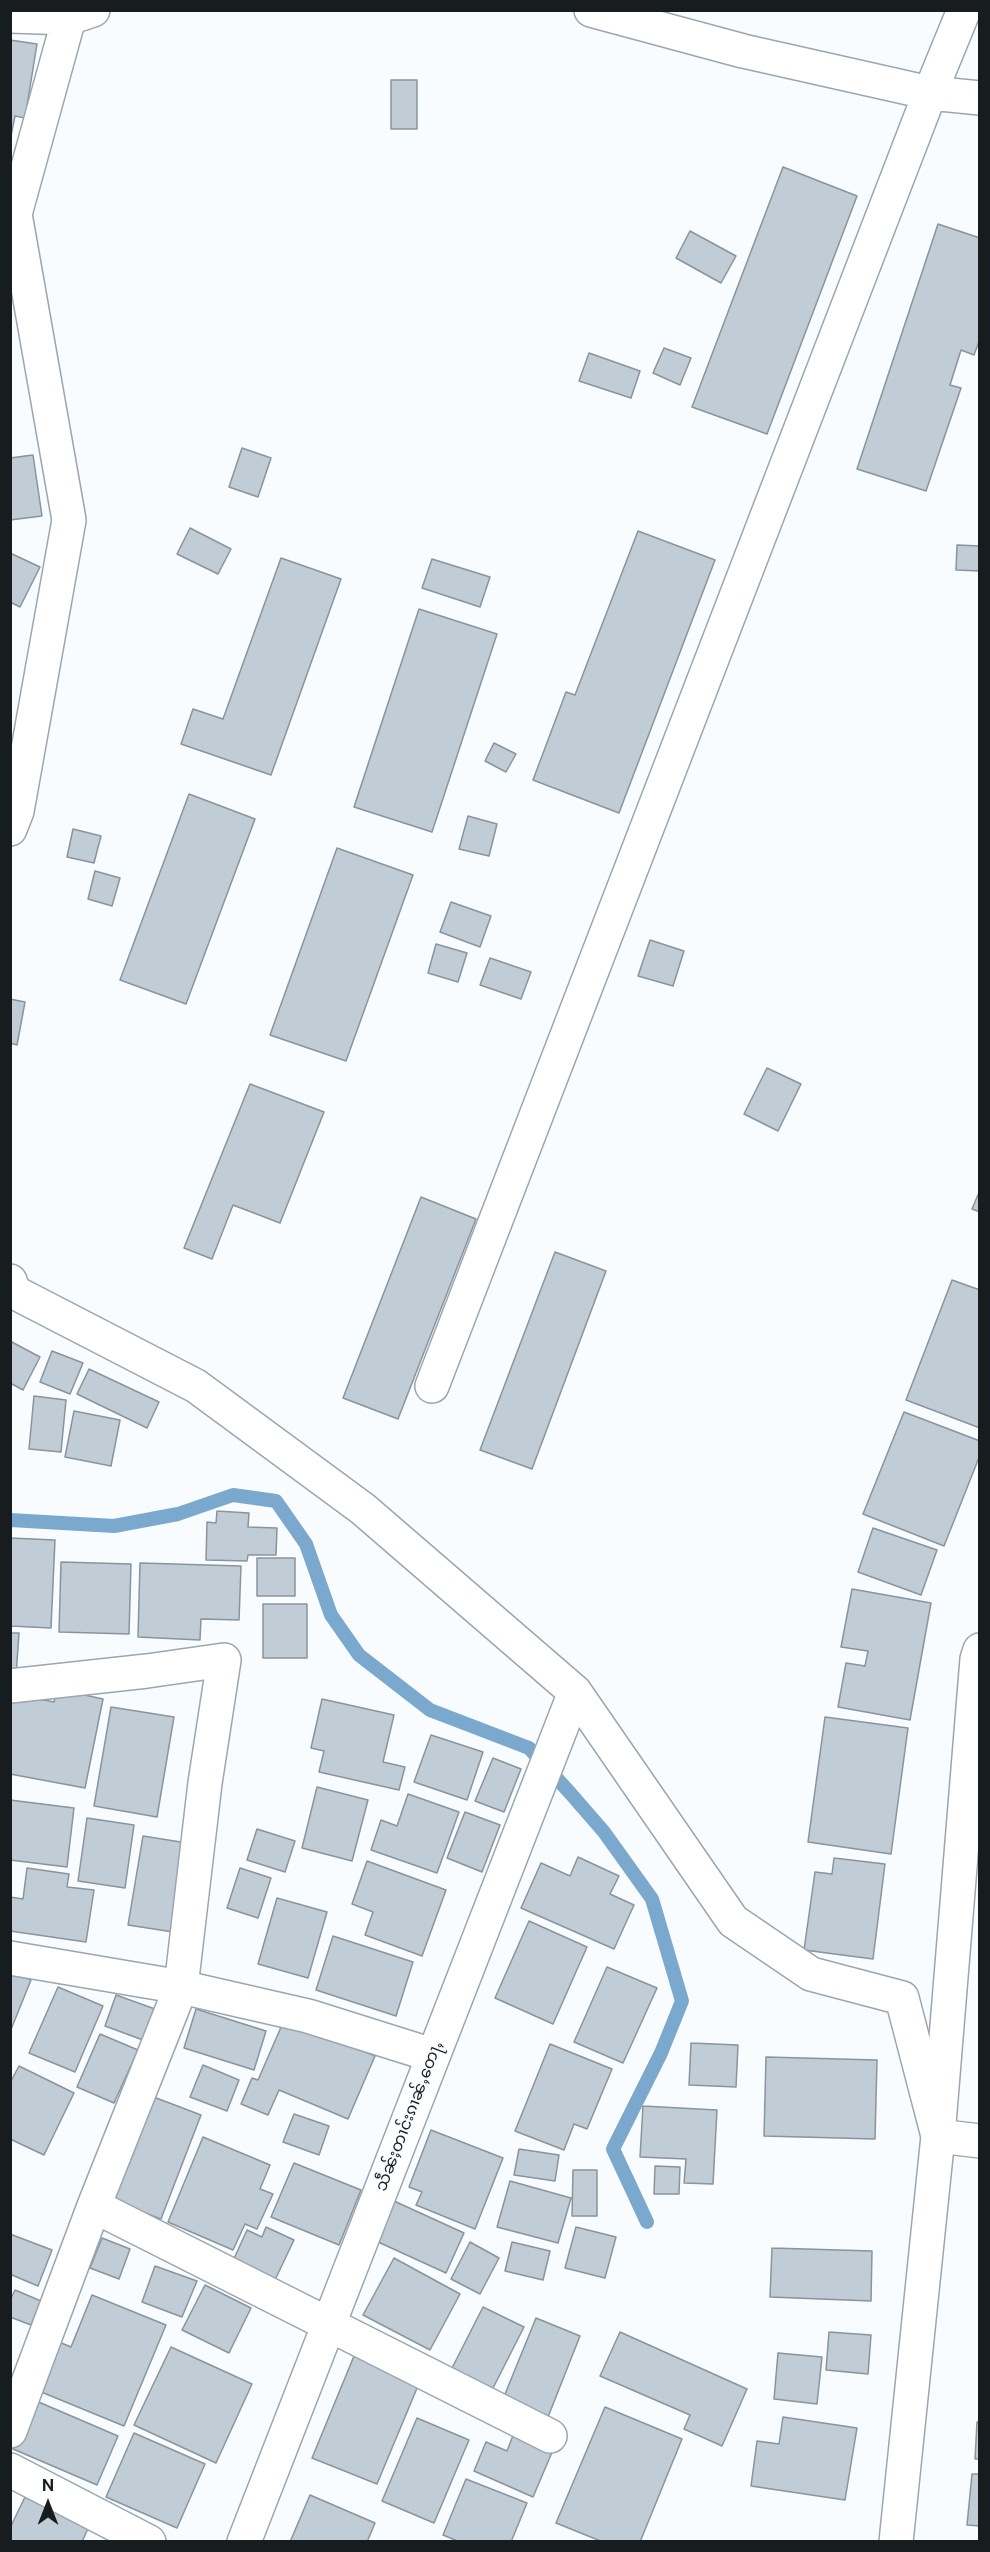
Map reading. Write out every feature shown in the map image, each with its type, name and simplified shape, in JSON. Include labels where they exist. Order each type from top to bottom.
[{"type":"street","points":[[591,10],[742,51],[930,93],[980,98]]},
{"type":"street","points":[[432,1386],[964,10]]},
{"type":"street","points":[[10,16],[81,14],[15,214],[69,520],[12,816]]},
{"type":"street","points":[[10,1281],[14,1293],[196,1386],[363,1509],[575,1692],[733,1921],[811,1974],[902,1998],[938,2136]]},
{"type":"street","points":[[896,2541],[938,2136],[977,1659],[980,1650]]},
{"type":"street","points":[[10,1686],[224,1660],[205,1783],[181,1988],[94,2206],[10,2431]]},
{"type":"street","name":"သဵၼ်ႈတၢင်းၵၢၼ်ႇတေႃႇ","points":[[244,2541],[575,1692]]},
{"type":"street","points":[[10,1958],[181,1988],[308,2016],[432,2055]]},
{"type":"street","points":[[938,2136],[980,2141]]},
{"type":"street","points":[[94,2206],[550,2436]]},
{"type":"street","points":[[10,2470],[149,2541]]},
{"type":"building","points":[[10,40],[37,44],[25,118],[15,116],[10,141]]},
{"type":"building","points":[[391,80],[417,80],[417,129],[391,129]]},
{"type":"building","points":[[783,167],[857,196],[767,434],[692,407]]},
{"type":"building","points":[[938,224],[980,238],[980,339],[974,355],[961,350],[950,385],[961,388],[926,491],[857,469]]},
{"type":"building","points":[[690,231],[736,256],[721,283],[676,258]]},
{"type":"building","points":[[664,348],[691,358],[680,385],[653,373]]},
{"type":"building","points":[[589,353],[640,371],[631,398],[579,381]]},
{"type":"building","points":[[242,448],[271,458],[258,497],[229,487]]},
{"type":"building","points":[[33,455],[42,516],[10,520],[10,458]]},
{"type":"building","points":[[190,528],[231,549],[218,574],[177,554]]},
{"type":"building","points":[[638,531],[715,560],[619,813],[533,780],[566,692],[575,695]]},
{"type":"building","points":[[957,545],[980,546],[980,571],[956,570]]},
{"type":"building","points":[[10,553],[40,567],[20,607],[10,602]]},
{"type":"building","points":[[281,558],[341,579],[271,775],[181,744],[193,709],[223,719]]},
{"type":"building","points":[[432,559],[490,577],[480,607],[422,588]]},
{"type":"building","points":[[419,609],[497,634],[432,832],[354,807]]},
{"type":"building","points":[[494,743],[516,754],[506,772],[485,761]]},
{"type":"building","points":[[189,794],[255,819],[186,1004],[120,980]]},
{"type":"building","points":[[468,816],[497,824],[489,856],[459,849]]},
{"type":"building","points":[[73,829],[101,836],[94,863],[67,857]]},
{"type":"building","points":[[337,848],[413,875],[346,1061],[270,1035]]},
{"type":"building","points":[[95,871],[120,878],[112,906],[88,899]]},
{"type":"building","points":[[451,902],[491,916],[480,947],[440,932]]},
{"type":"building","points":[[650,940],[684,951],[673,986],[638,976]]},
{"type":"building","points":[[436,944],[467,953],[458,982],[428,973]]},
{"type":"building","points":[[490,958],[531,972],[521,999],[480,985]]},
{"type":"building","points":[[10,999],[25,1002],[17,1045],[10,1043]]},
{"type":"building","points":[[767,1068],[801,1084],[778,1131],[744,1114]]},
{"type":"building","points":[[250,1084],[324,1112],[280,1223],[233,1205],[212,1259],[184,1248]]},
{"type":"building","points":[[980,1190],[980,1212],[972,1209]]},
{"type":"building","points":[[421,1197],[476,1219],[398,1419],[343,1398]]},
{"type":"building","points":[[555,1252],[606,1271],[532,1469],[480,1450]]},
{"type":"building","points":[[952,1280],[980,1290],[980,1428],[906,1400]]},
{"type":"building","points":[[10,1341],[40,1357],[23,1390],[10,1383]]},
{"type":"building","points":[[52,1351],[83,1363],[70,1394],[40,1382]]},
{"type":"building","points":[[89,1369],[159,1402],[147,1428],[77,1394]]},
{"type":"building","points":[[34,1396],[66,1400],[61,1452],[29,1449]]},
{"type":"building","points":[[74,1411],[120,1420],[111,1466],[65,1457]]},
{"type":"building","points":[[904,1412],[980,1441],[980,1455],[944,1546],[863,1514]]},
{"type":"building","points":[[217,1511],[249,1513],[248,1527],[277,1528],[276,1555],[248,1555],[247,1561],[206,1560],[207,1522],[216,1523]]},
{"type":"building","points":[[873,1528],[937,1550],[921,1595],[858,1572]]},
{"type":"building","points":[[10,1538],[55,1540],[51,1628],[10,1626]]},
{"type":"building","points":[[257,1558],[295,1558],[295,1596],[257,1596]]},
{"type":"building","points":[[61,1562],[131,1564],[129,1634],[59,1632]]},
{"type":"building","points":[[140,1563],[241,1566],[239,1620],[201,1619],[200,1640],[138,1637]]},
{"type":"building","points":[[852,1589],[931,1603],[910,1720],[838,1707],[846,1663],[865,1666],[868,1651],[841,1647]]},
{"type":"building","points":[[263,1604],[307,1604],[307,1658],[263,1658]]},
{"type":"building","points":[[10,1633],[19,1633],[16,1676],[10,1676]]},
{"type":"building","points":[[57,1689],[103,1699],[85,1788],[10,1774],[10,1693],[54,1702]]},
{"type":"building","points":[[322,1699],[394,1715],[383,1762],[405,1767],[399,1790],[319,1772],[324,1751],[311,1748]]},
{"type":"building","points":[[111,1707],[174,1717],[157,1817],[94,1806]]},
{"type":"building","points":[[825,1717],[908,1728],[891,1854],[808,1842]]},
{"type":"building","points":[[431,1735],[483,1752],[467,1800],[414,1782]]},
{"type":"building","points":[[493,1758],[521,1769],[504,1812],[475,1801]]},
{"type":"building","points":[[317,1787],[368,1800],[352,1861],[302,1848]]},
{"type":"building","points":[[408,1794],[459,1812],[437,1873],[371,1850],[381,1820],[397,1826]]},
{"type":"building","points":[[10,1800],[74,1808],[67,1867],[10,1860]]},
{"type":"building","points":[[465,1812],[500,1825],[482,1872],[447,1858]]},
{"type":"building","points":[[87,1818],[134,1825],[125,1888],[78,1881]]},
{"type":"building","points":[[257,1829],[295,1841],[285,1872],[247,1860]]},
{"type":"building","points":[[143,1836],[187,1843],[173,1932],[128,1925]]},
{"type":"building","points":[[578,1857],[619,1876],[610,1894],[634,1905],[614,1949],[521,1908],[541,1863],[570,1876]]},
{"type":"building","points":[[834,1858],[885,1864],[873,1959],[804,1950],[815,1872],[832,1874]]},
{"type":"building","points":[[367,1861],[446,1890],[422,1956],[365,1935],[373,1912],[352,1904]]},
{"type":"building","points":[[27,1868],[69,1874],[67,1887],[94,1890],[86,1942],[10,1931],[10,1897],[23,1899]]},
{"type":"building","points":[[240,1868],[271,1878],[258,1918],[227,1908]]},
{"type":"building","points":[[277,1898],[327,1912],[308,1978],[258,1964]]},
{"type":"building","points":[[529,1921],[587,1947],[553,2024],[495,1998]]},
{"type":"building","points":[[333,1936],[413,1962],[396,2016],[316,1990]]},
{"type":"building","points":[[607,1967],[657,1988],[623,2063],[574,2042]]},
{"type":"building","points":[[10,1972],[31,1980],[10,2032]]},
{"type":"building","points":[[58,1987],[103,2006],[75,2072],[29,2053]]},
{"type":"building","points":[[116,1995],[155,2009],[143,2040],[105,2026]]},
{"type":"building","points":[[196,2009],[266,2031],[254,2070],[184,2048]]},
{"type":"building","points":[[285,2018],[375,2056],[348,2119],[279,2090],[268,2115],[241,2104],[252,2078],[258,2080]]},
{"type":"building","points":[[100,2034],[138,2050],[114,2103],[77,2087]]},
{"type":"building","points":[[691,2043],[738,2045],[736,2087],[689,2085]]},
{"type":"building","points":[[550,2044],[612,2069],[587,2129],[574,2124],[564,2150],[515,2131]]},
{"type":"building","points":[[766,2057],[877,2060],[875,2139],[764,2136]]},
{"type":"building","points":[[203,2065],[239,2080],[227,2111],[190,2097]]},
{"type":"building","points":[[19,2066],[74,2093],[44,2155],[10,2139],[10,2083]]},
{"type":"building","points":[[151,2096],[201,2115],[161,2219],[111,2200]]},
{"type":"building","points":[[643,2106],[717,2110],[713,2184],[684,2183],[686,2159],[640,2157]]},
{"type":"building","points":[[294,2114],[329,2126],[319,2155],[283,2142]]},
{"type":"building","points":[[431,2130],[503,2158],[475,2229],[416,2205],[422,2192],[409,2187]]},
{"type":"building","points":[[203,2137],[270,2165],[260,2189],[273,2194],[257,2229],[245,2224],[233,2250],[168,2222]]},
{"type":"building","points":[[519,2149],[559,2155],[555,2181],[514,2175]]},
{"type":"building","points":[[294,2163],[361,2190],[339,2245],[271,2217]]},
{"type":"building","points":[[655,2166],[680,2167],[679,2194],[654,2194]]},
{"type":"building","points":[[573,2170],[597,2170],[597,2216],[572,2216]]},
{"type":"building","points":[[510,2181],[571,2198],[558,2243],[497,2227]]},
{"type":"building","points":[[394,2201],[464,2233],[446,2273],[376,2241]]},
{"type":"building","points":[[266,2227],[294,2240],[274,2282],[232,2263],[247,2230],[262,2237]]},
{"type":"building","points":[[576,2227],[616,2237],[605,2278],[565,2268]]},
{"type":"building","points":[[10,2234],[52,2250],[38,2286],[12,2275],[10,2278]]},
{"type":"building","points":[[102,2238],[130,2249],[119,2279],[90,2268]]},
{"type":"building","points":[[470,2242],[499,2258],[480,2294],[451,2279]]},
{"type":"building","points":[[512,2242],[550,2251],[543,2280],[505,2271]]},
{"type":"building","points":[[772,2248],[872,2251],[871,2301],[770,2297]]},
{"type":"building","points":[[394,2258],[460,2294],[430,2350],[363,2315]]},
{"type":"building","points":[[155,2266],[197,2281],[182,2317],[142,2302]]},
{"type":"building","points":[[205,2285],[251,2308],[229,2353],[182,2330]]},
{"type":"building","points":[[15,2290],[41,2301],[31,2325],[10,2317],[10,2300]]},
{"type":"building","points":[[92,2295],[166,2325],[124,2426],[34,2389],[54,2340],[71,2347]]},
{"type":"building","points":[[483,2307],[524,2327],[490,2394],[449,2374]]},
{"type":"building","points":[[536,2318],[580,2336],[548,2417],[503,2399]]},
{"type":"building","points":[[620,2332],[747,2389],[722,2446],[684,2429],[690,2415],[600,2376]]},
{"type":"building","points":[[829,2332],[871,2335],[868,2374],[826,2370]]},
{"type":"building","points":[[171,2347],[252,2384],[216,2463],[134,2425]]},
{"type":"building","points":[[778,2353],[822,2357],[817,2404],[774,2399]]},
{"type":"building","points":[[354,2356],[420,2381],[377,2484],[312,2458]]},
{"type":"building","points":[[34,2400],[118,2436],[97,2485],[13,2449]]},
{"type":"building","points":[[605,2407],[682,2439],[640,2542],[603,2542],[556,2523]]},
{"type":"building","points":[[783,2417],[857,2428],[845,2500],[751,2486],[757,2441],[779,2444]]},
{"type":"building","points":[[417,2418],[469,2440],[434,2523],[382,2501]]},
{"type":"building","points":[[977,2422],[980,2422],[980,2459],[975,2459]]},
{"type":"building","points":[[134,2433],[205,2464],[177,2528],[106,2497]]},
{"type":"building","points":[[514,2433],[553,2450],[533,2497],[474,2471],[486,2442],[507,2451]]},
{"type":"building","points":[[972,2474],[980,2474],[980,2526],[967,2525]]},
{"type":"building","points":[[466,2479],[527,2503],[511,2542],[460,2542],[443,2535]]},
{"type":"building","points":[[310,2495],[375,2523],[367,2542],[290,2542]]},
{"type":"building","points":[[25,2497],[89,2526],[82,2542],[10,2542],[10,2528]]},
{"type":"waterway","points":[[10,1520],[114,1526],[178,1514],[233,1495],[276,1501],[306,1544],[331,1615],[359,1655],[430,1710],[529,1748],[571,1794],[604,1832],[652,1899],[682,2001],[661,2053],[613,2149],[647,2222]]}]
